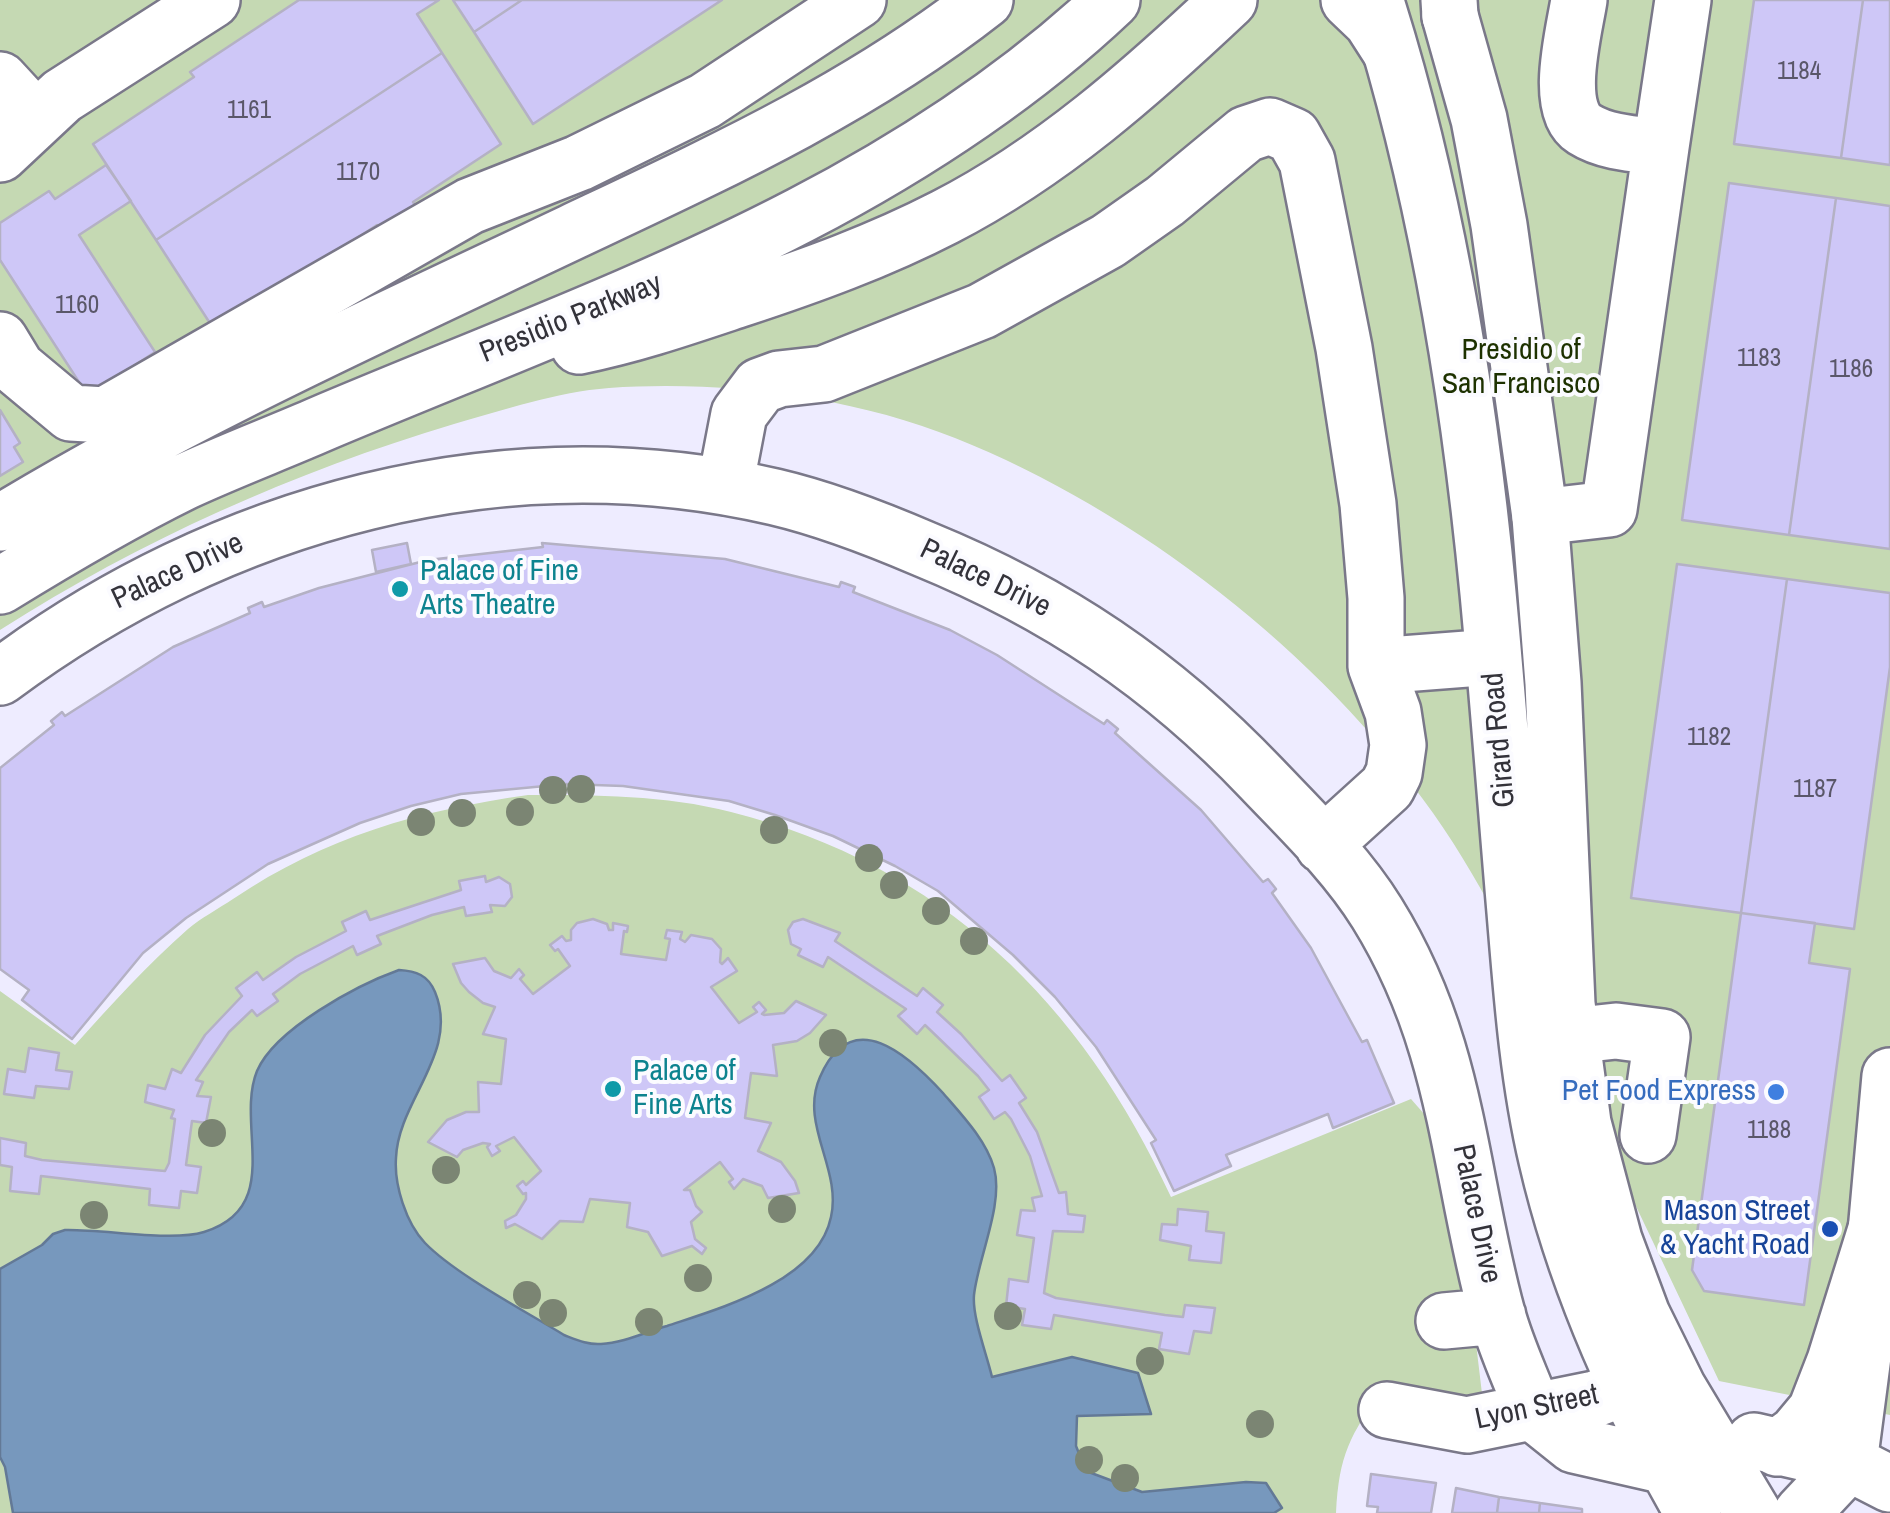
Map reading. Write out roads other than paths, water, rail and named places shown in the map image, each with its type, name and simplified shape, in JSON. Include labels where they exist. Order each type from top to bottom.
[{"type":"main road","points":[[12,117],[62,96],[212,0]]},
{"type":"main road","points":[[0,340],[17,368],[71,413],[105,416],[470,206],[579,163],[705,100],[858,0]]},
{"type":"main road","points":[[0,523],[127,449],[266,377],[805,119],[906,58],[986,0]]},
{"type":"main road","name":"Presidio Parkway","points":[[0,586],[91,531],[188,480],[695,268],[813,211],[898,162],[973,112],[1112,0]]},
{"type":"main road","points":[[443,372],[626,337],[824,270],[912,233],[996,188],[1074,134],[1159,66],[1229,0]]},
{"type":"main road","points":[[1348,0],[1371,21],[1382,24]]},
{"type":"main road","points":[[1579,0],[1566,92],[1570,114],[1582,128],[1607,139],[1662,148]]},
{"type":"main road","points":[[1540,518],[1609,509],[1683,0]]},
{"type":"main road","name":"Girard Road","points":[[1448,5],[1479,119],[1499,224],[1540,518],[1553,683],[1570,1036],[1583,1123],[1628,1278],[1643,1369],[1666,1466],[1693,1513]]},
{"type":"main road","name":"Girard Road","points":[[1382,24],[1418,166],[1451,324],[1477,495],[1526,1042],[1539,1122],[1580,1276],[1643,1369]]},
{"type":"main road","points":[[725,487],[738,414],[760,386],[779,379],[824,374],[982,311],[1108,241],[1165,201],[1246,134],[1270,126],[1282,129],[1302,146],[1307,161],[1344,348],[1372,549],[1376,666],[1396,728],[1394,773],[1378,798],[1323,845]]},
{"type":"main road","name":"Palace Drive","points":[[0,678],[75,624],[174,568],[321,514],[427,490],[530,477],[638,479],[725,487],[821,510],[906,541],[1000,583],[1076,624],[1170,690],[1243,759],[1323,845],[1376,911],[1432,1024],[1454,1103],[1498,1316],[1534,1413]]},
{"type":"main road","points":[[1376,666],[1493,656]]},
{"type":"main road","points":[[1570,1036],[1616,1031],[1662,1036],[1648,1135]]},
{"type":"main road","points":[[1867,1487],[1878,1223],[1890,1076]]},
{"type":"main road","points":[[1777,1448],[1796,1434],[1816,1410],[1878,1223]]},
{"type":"main road","points":[[1444,1322],[1498,1316]]},
{"type":"main road","points":[[1643,1369],[1694,1416],[1734,1437],[1777,1448],[1867,1487]]},
{"type":"main road","name":"Lyon Street","points":[[1387,1410],[1467,1425],[1595,1400],[1643,1369]]},
{"type":"main road","points":[[1534,1413],[1574,1445],[1666,1466]]},
{"type":"main road","points":[[1694,1416],[1753,1513]]},
{"type":"main road","points":[[1802,1513],[1867,1487]]},
{"type":"water","points":[[399,970],[416,973],[429,982],[441,1014],[434,1056],[399,1137],[399,1191],[412,1225],[425,1243],[491,1292],[564,1335],[601,1344],[714,1310],[788,1275],[822,1239],[831,1217],[831,1181],[814,1112],[820,1077],[833,1055],[848,1043],[881,1043],[914,1064],[943,1093],[979,1138],[994,1168],[996,1198],[974,1295],[977,1325],[992,1377],[1072,1357],[1138,1373],[1151,1414],[1077,1416],[1076,1446],[1086,1471],[1142,1492],[1266,1483],[1282,1508],[1274,1513],[13,1513],[0,1457],[0,1269],[65,1230],[174,1236],[204,1232],[229,1220],[243,1204],[251,1184],[252,1092],[257,1071],[267,1055],[319,1010]]},
{"type":"place","name":"Palace of Fine Arts Theatre","points":[[400,589]]},
{"type":"place","name":"Palace of Fine Arts","points":[[613,1089]]},
{"type":"place","name":"Pet Food Express","points":[[1776,1092]]},
{"type":"place","name":"Mason Street & Yacht Road","points":[[1830,1229]]},
{"type":"park label","name":"Presidio of San Francisco","points":[[1521,368]]}]
